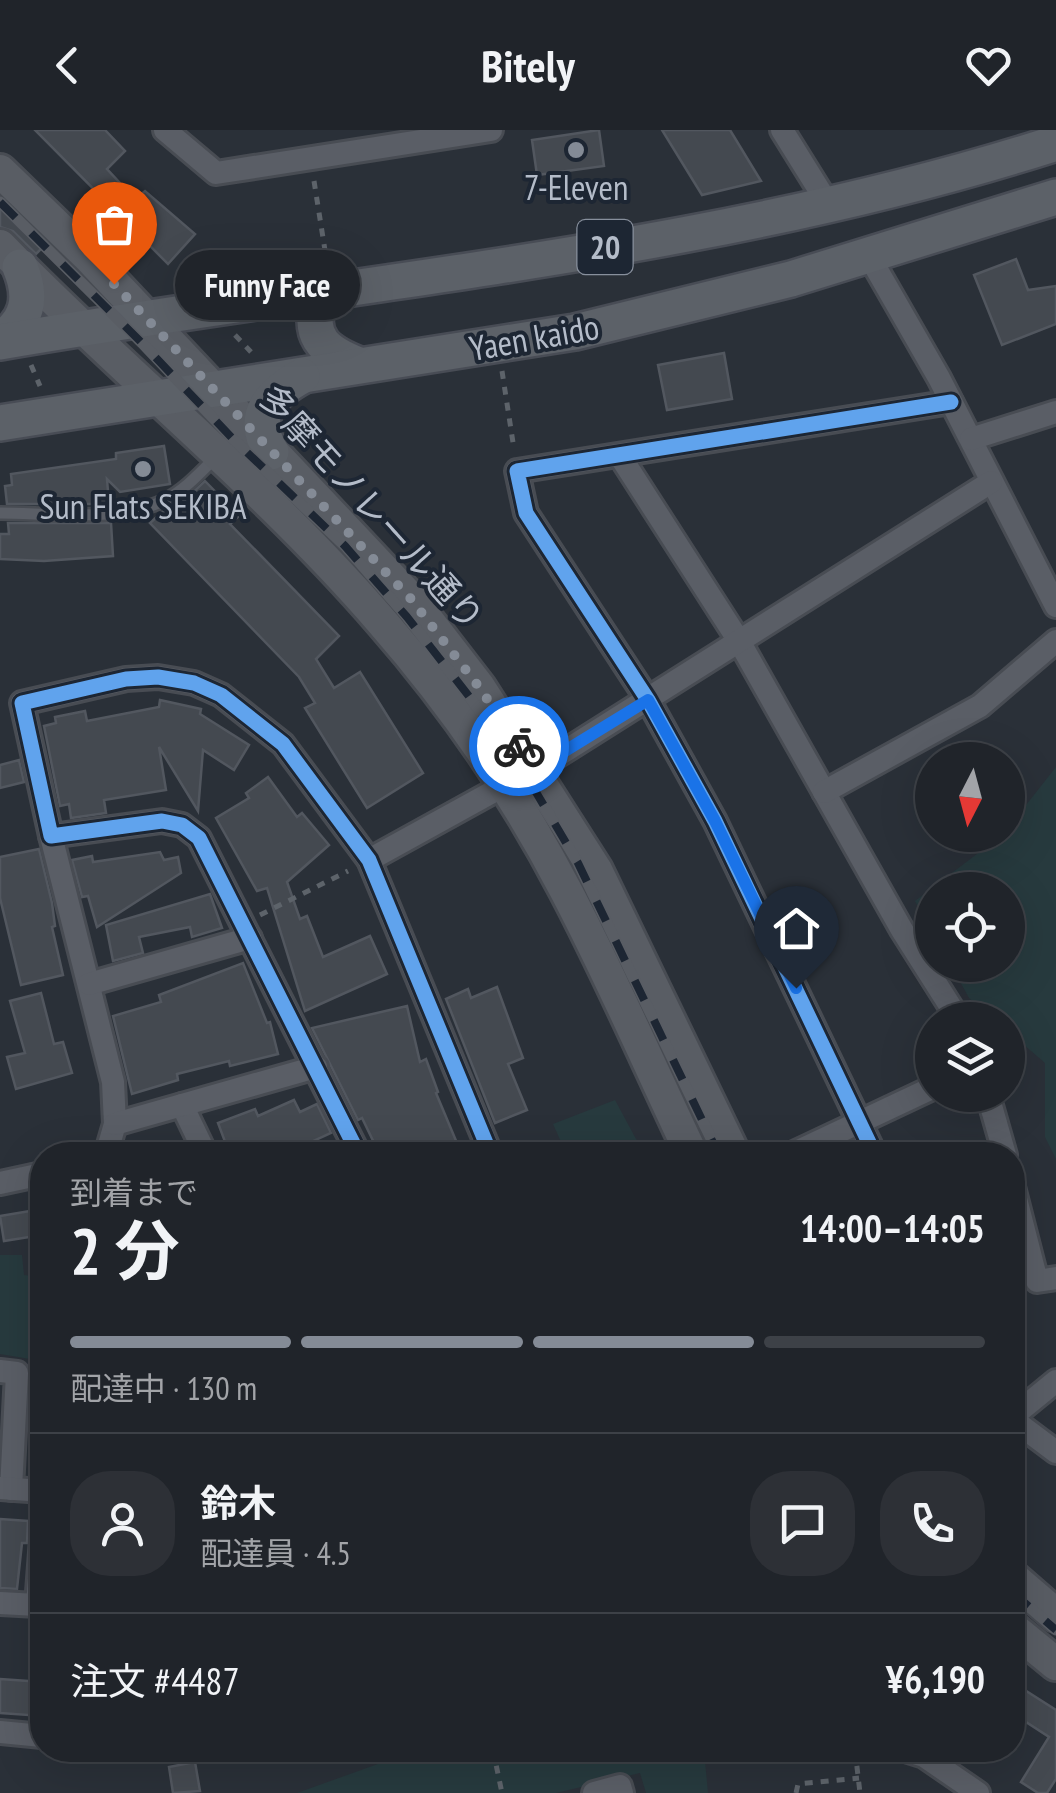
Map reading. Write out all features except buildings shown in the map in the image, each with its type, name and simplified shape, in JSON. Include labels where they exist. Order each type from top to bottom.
[{"type":"main road","name":"20","points":[[0,341],[147,319],[332,278],[646,241],[828,204],[1056,144]]},
{"type":"main road","name":"多摩モノレール通り","points":[[0,171],[147,319],[411,599],[479,687],[596,870],[728,1142]]},
{"type":"main road","name":"Yaen kaido","points":[[0,423],[575,332],[791,279],[1056,196]]},
{"type":"main road","points":[[0,341],[16,330],[28,297],[10,256]]},
{"type":"main road","name":"多摩モノレール通り","points":[[10,256],[219,454],[384,624],[505,788],[565,889],[686,1142]]},
{"type":"main road","points":[[332,278],[318,303],[314,328],[319,339],[337,356],[359,365]]},
{"type":"main road","points":[[270,452],[263,433],[268,402],[275,393],[307,374]]},
{"type":"main road","points":[[1025,1589],[1056,1615]]},
{"type":"main road","points":[[1025,1639],[1056,1664]]},
{"type":"street","points":[[165,130],[216,173],[491,130]]},
{"type":"street","points":[[782,130],[828,204]]},
{"type":"street","points":[[869,256],[952,402],[1056,606]]},
{"type":"street","points":[[870,1142],[715,821],[648,700],[526,513],[517,472],[952,402]]},
{"type":"street","points":[[971,439],[1056,412]]},
{"type":"street","points":[[620,456],[738,641],[902,930],[948,1002]]},
{"type":"street","points":[[369,860],[505,788],[991,482]]},
{"type":"street","points":[[824,792],[980,706],[1056,641]]},
{"type":"street","points":[[109,1142],[114,1124],[113,1082],[22,703],[126,679],[158,677],[194,682],[221,694],[283,744],[369,860],[486,1142]]},
{"type":"street","points":[[51,836],[162,821],[182,825],[199,838],[353,1142]]},
{"type":"street","points":[[90,984],[247,930]]},
{"type":"street","points":[[114,1124],[316,1068]]},
{"type":"street","points":[[818,1142],[915,1096]]},
{"type":"street","points":[[182,1105],[200,1142]]},
{"type":"street","points":[[993,1112],[1002,1142]]},
{"type":"street","points":[[0,1183],[30,1177]]},
{"type":"street","points":[[1025,1234],[1037,1281],[1056,1278]]},
{"type":"street","points":[[0,1371],[17,1373],[5,1489],[30,1490]]},
{"type":"street","points":[[1025,1407],[1056,1380]]},
{"type":"street","points":[[1025,1428],[1056,1452]]},
{"type":"street","points":[[0,1604],[30,1605]]},
{"type":"street","points":[[0,1732],[30,1735]]},
{"type":"street","points":[[933,1762],[978,1793]]},
{"type":"street","points":[[594,1793],[620,1786],[622,1793]]},
{"type":"lane","points":[[0,513],[136,511],[166,500],[219,454]]},
{"type":"path","points":[[310,160],[332,278]]},
{"type":"path","points":[[233,333],[254,355]]},
{"type":"path","points":[[31,365],[42,390]]},
{"type":"path","points":[[501,367],[517,472]]},
{"type":"path","points":[[247,930],[369,860]]},
{"type":"path","points":[[496,1762],[502,1793]]},
{"type":"path","points":[[857,1762],[860,1793]]},
{"type":"path","points":[[796,1793],[798,1784],[859,1778]]},
{"type":"green space","points":[[1056,767],[1056,1159],[1045,1137],[1045,1063],[1025,1046],[1025,1002],[974,1002],[960,982],[1025,982],[1025,872],[953,872],[980,852],[1025,852],[1025,806]]},
{"type":"green space","points":[[615,1100],[639,1142],[561,1142],[553,1124]]},
{"type":"green space","points":[[0,1255],[22,1255],[24,1275],[30,1276],[30,1359],[0,1354]]},
{"type":"green space","points":[[384,1762],[705,1762],[708,1793],[646,1793],[640,1773],[556,1793],[297,1793]]},
{"type":"railway","points":[[0,202],[232,438],[345,546],[468,695],[527,777],[578,863],[713,1142]]},
{"type":"railway","points":[[1025,1603],[1056,1630]]},
{"type":"cycle path","points":[[869,1142],[715,821],[648,700],[526,513],[517,471],[951,402]]},
{"type":"cycle path","points":[[352,1142],[199,838],[182,825],[162,821],[51,836],[22,703],[126,679],[158,677],[194,683],[221,695],[283,744],[369,860],[486,1142]]},
{"type":"way so far","points":[[114,284],[411,599],[519,746]]},
{"type":"place","name":"7-Eleven","points":[[576,150]]},
{"type":"place","name":"Funny Face","points":[[114,284]]},
{"type":"place","name":"Sun Flats SEKIBA","points":[[143,469]]},
{"type":"route","points":[[519,746],[534,770],[648,700],[715,821],[796,988]]}]
